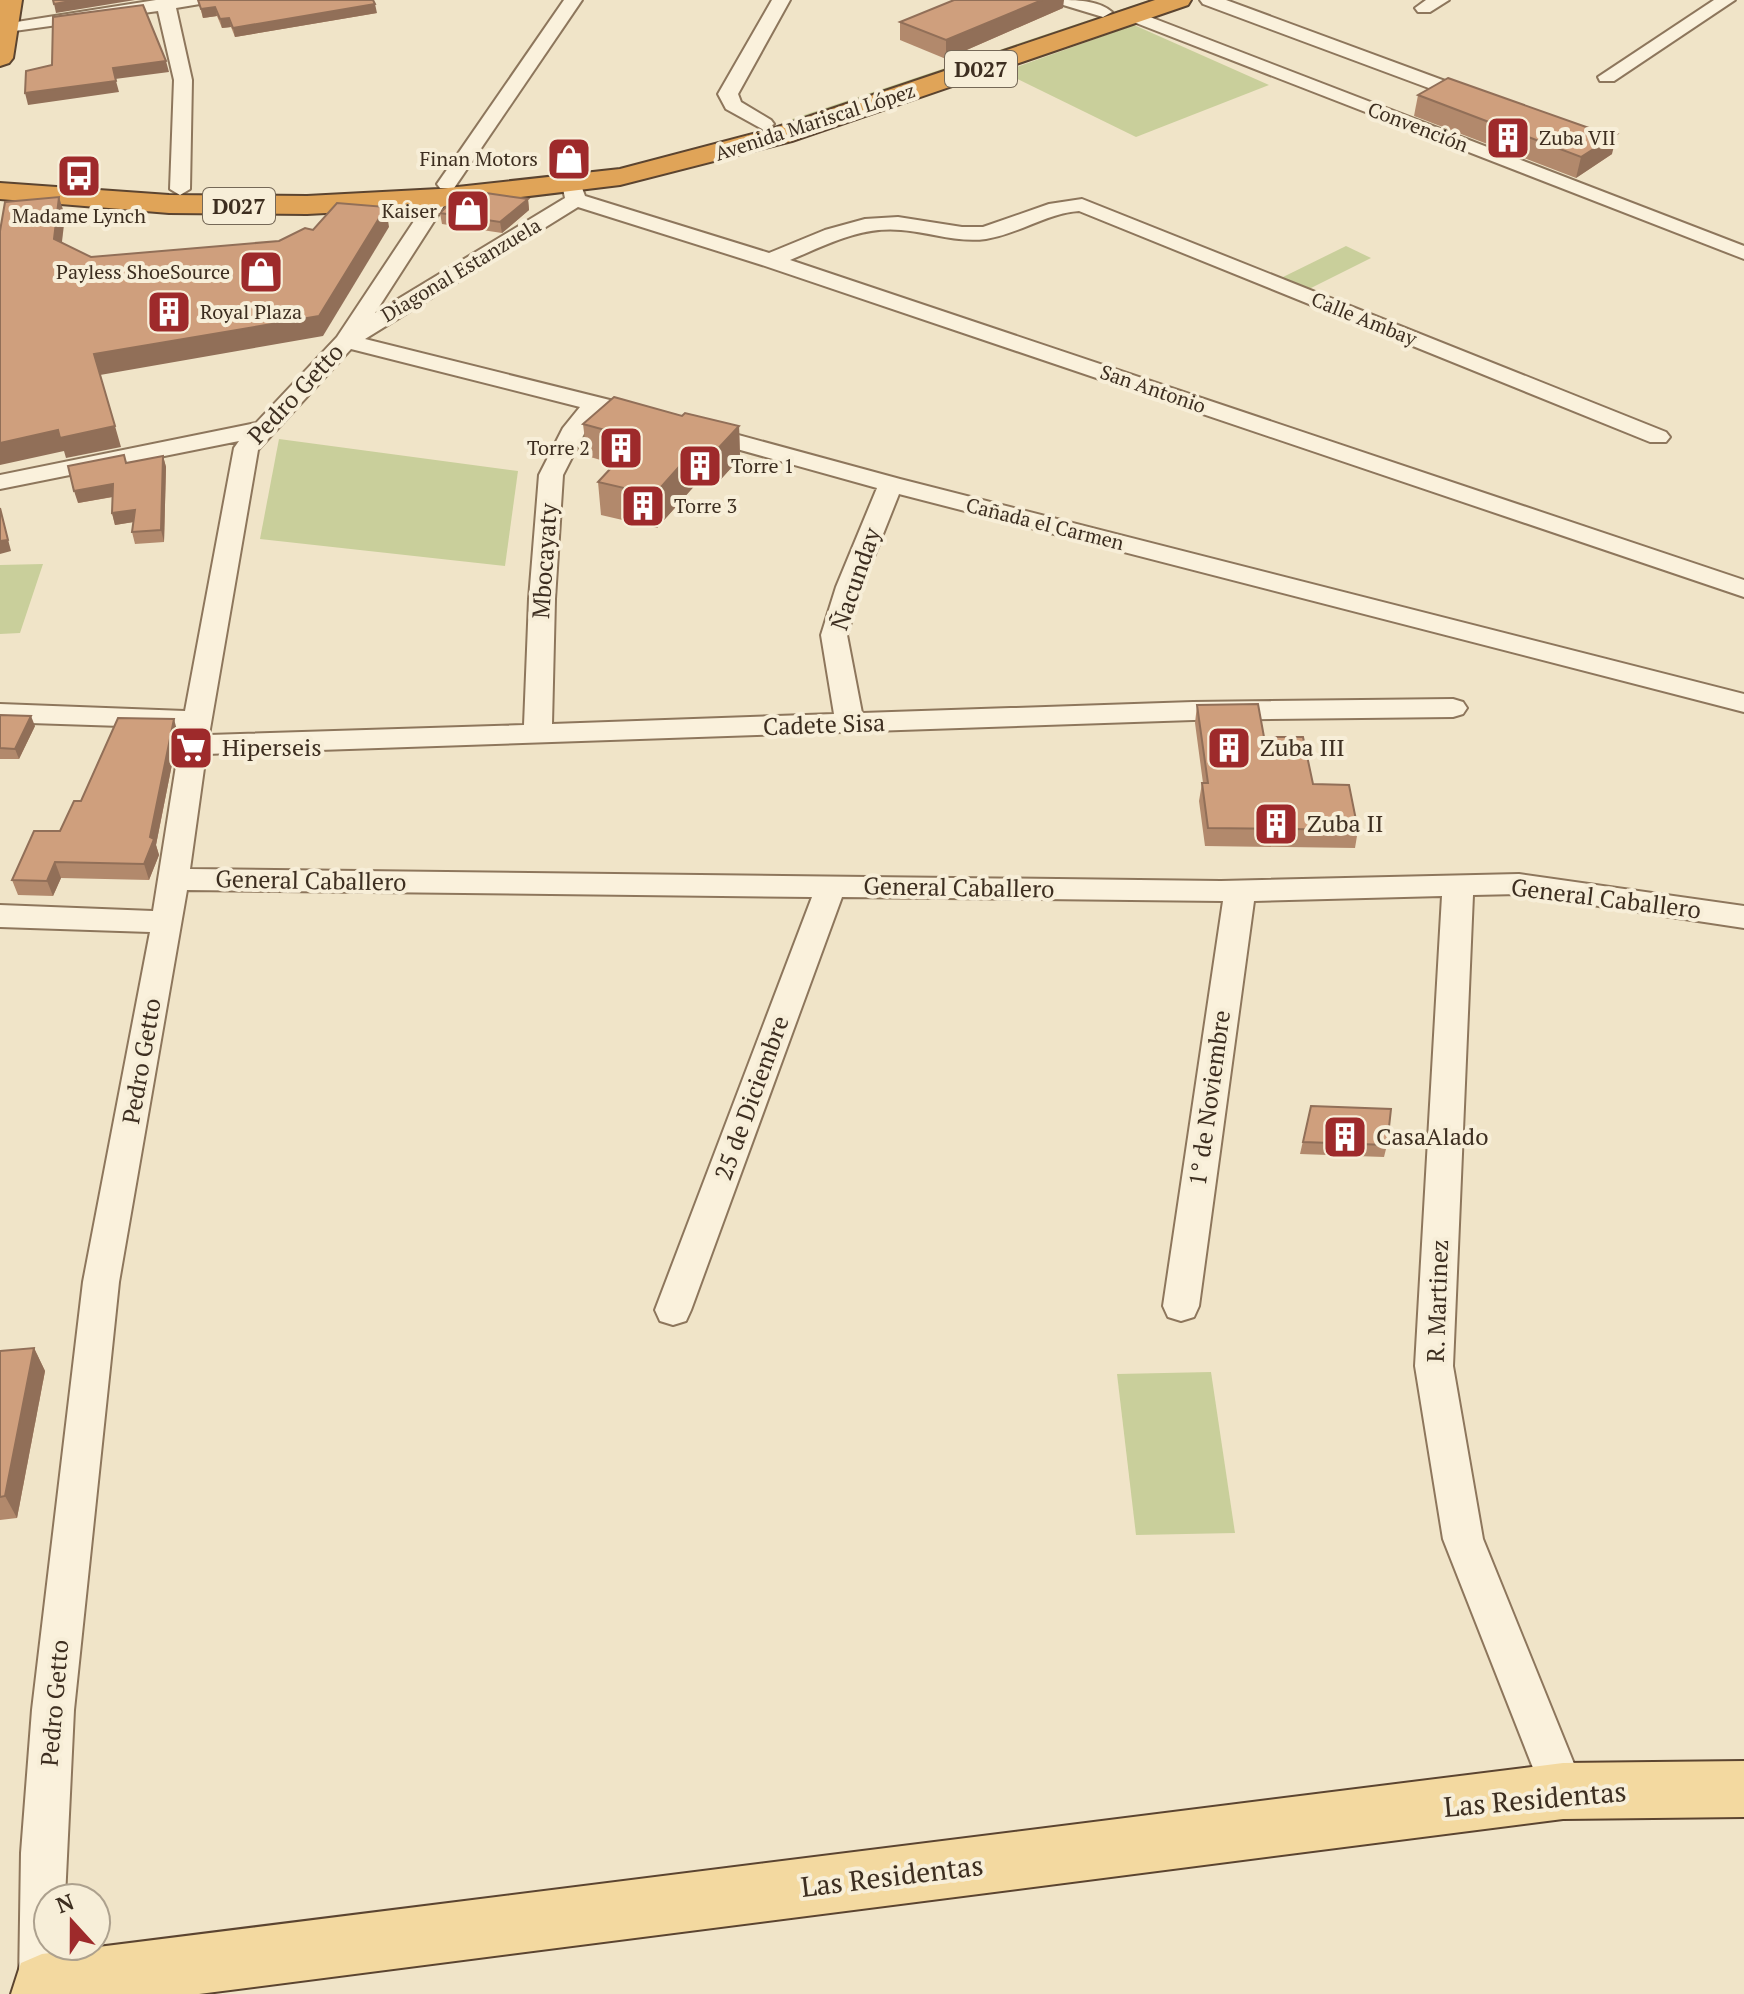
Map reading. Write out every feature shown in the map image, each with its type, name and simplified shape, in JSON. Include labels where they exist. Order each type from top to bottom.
[{"type":"highway","points":[[0,58],[10,0]]},
{"type":"highway","name":"Avenida Mariscal López","points":[[443,191],[647,158],[764,124],[1103,12],[1179,0]]},
{"type":"highway","name":"Avenida Mariscal López","points":[[443,191],[574,192],[782,135],[1138,8]]},
{"type":"highway","points":[[0,198],[16,180]]},
{"type":"highway","name":"D027","points":[[16,180],[208,206],[356,204],[443,191]]},
{"type":"highway","name":"D027","points":[[0,191],[16,180],[180,189],[443,191]]},
{"type":"main road","name":"Las Residentas","points":[[42,1989],[1563,1791],[1744,1789]]},
{"type":"street","points":[[4,29],[194,0]]},
{"type":"street","name":"Pedro Getto","points":[[42,1989],[43,1853],[53,1710],[101,1282],[167,922],[196,733],[246,448],[346,341],[573,0]]},
{"type":"street","points":[[764,124],[733,105],[728,94],[781,0]]},
{"type":"street","points":[[1066,0],[1103,12]]},
{"type":"street","points":[[1209,0],[1489,104]]},
{"type":"street","points":[[1607,77],[1719,1],[1744,11]]},
{"type":"street","points":[[166,2],[183,80],[180,189]]},
{"type":"street","name":"Convención","points":[[1138,8],[1744,253]]},
{"type":"street","name":"San Antonio","points":[[574,192],[1744,589]]},
{"type":"street","name":"Diagonal Estanzuela","points":[[346,341],[574,192]]},
{"type":"street","name":"Calle Ambay","points":[[770,260],[838,232],[869,223],[897,223],[985,233],[1069,205],[1082,205],[1658,437]]},
{"type":"street","name":"Cañada el Carmen","points":[[346,341],[596,402],[891,484],[1744,703]]},
{"type":"street","name":"Mbocayaty","points":[[538,734],[542,599],[551,475],[575,428],[596,402]]},
{"type":"street","points":[[0,482],[263,429]]},
{"type":"street","name":"Ñacunday","points":[[850,724],[834,635],[849,587],[891,484]]},
{"type":"street","name":"Cadete Sisa","points":[[0,713],[196,733],[538,734],[1193,711],[1453,708]]},
{"type":"street","name":"General Caballero","points":[[172,879],[1240,890],[1519,884],[1744,917]]},
{"type":"street","name":"25 de Diciembre","points":[[673,1310],[831,886]]},
{"type":"street","name":"R. Martinez","points":[[1458,886],[1434,1366],[1463,1539],[1563,1791]]},
{"type":"street","name":"1° de Noviembre","points":[[1181,1306],[1240,890]]},
{"type":"street","points":[[0,916],[167,922]]},
{"type":"green space","points":[[1149,0],[1162,0],[792,120],[792,119]]},
{"type":"green space","points":[[1134,25],[1269,85],[1136,137],[1003,72]]},
{"type":"green space","points":[[1346,246],[1371,258],[1305,291],[1279,279]]},
{"type":"green space","points":[[279,439],[518,471],[505,566],[260,539]]},
{"type":"green space","points":[[43,564],[20,633],[0,634],[0,565]]},
{"type":"green space","points":[[1211,1372],[1235,1533],[1136,1535],[1117,1374]]},
{"type":"building","points":[[53,0],[76,0],[54,4]]},
{"type":"building","points":[[198,0],[373,0],[375,4],[233,28],[229,18],[220,19],[215,7],[201,9]]},
{"type":"building","points":[[954,0],[1042,0],[946,40],[900,22]]},
{"type":"building","points":[[143,5],[166,61],[113,68],[116,81],[25,93],[26,71],[52,65],[53,17]]},
{"type":"building","points":[[1448,78],[1589,128],[1617,134],[1581,157],[1418,95]]},
{"type":"building","points":[[486,193],[528,199],[500,222],[440,213],[456,197]]},
{"type":"building","name":"Royal Plaza","points":[[59,197],[54,239],[91,257],[279,241],[305,228],[313,230],[337,203],[386,207],[319,316],[94,354],[115,426],[60,438],[58,430],[0,443],[0,231],[5,202]]},
{"type":"building","points":[[614,397],[682,416],[685,413],[739,426],[712,455],[694,450],[654,495],[598,482],[638,439],[583,424]]},
{"type":"building","points":[[124,455],[126,463],[163,456],[161,530],[132,532],[135,510],[112,513],[113,484],[74,491],[68,466]]},
{"type":"building","points":[[0,508],[8,540],[0,541]]},
{"type":"building","points":[[1258,704],[1264,737],[1303,737],[1313,784],[1349,785],[1358,830],[1208,828],[1202,783],[1208,783],[1197,705]]},
{"type":"building","points":[[0,715],[31,716],[15,749],[0,748]]},
{"type":"building","points":[[118,718],[174,719],[150,837],[154,839],[144,864],[55,862],[47,881],[12,880],[34,831],[60,831],[74,801],[81,801]]},
{"type":"building","name":"CasaAlado","points":[[1311,1106],[1391,1109],[1387,1145],[1303,1142]]},
{"type":"building","points":[[34,1348],[5,1496],[0,1497],[0,1351]]},
{"type":"place","name":"Zuba VII","points":[[1508,138]]},
{"type":"place","name":"Finan Motors","points":[[569,159]]},
{"type":"place","name":"Madame Lynch","points":[[79,176]]},
{"type":"place","name":"Kaiser","points":[[468,211]]},
{"type":"place","name":"Payless ShoeSource","points":[[261,272]]},
{"type":"place","name":"Royal Plaza","points":[[169,312]]},
{"type":"place","name":"Torre 2","points":[[621,448]]},
{"type":"place","name":"Torre 1","points":[[700,466]]},
{"type":"place","name":"Torre 3","points":[[643,506]]},
{"type":"place","name":"Hiperseis","points":[[191,748]]},
{"type":"place","name":"Zuba III","points":[[1229,748]]},
{"type":"place","name":"Zuba II","points":[[1276,824]]},
{"type":"place","name":"CasaAlado","points":[[1345,1137]]}]
